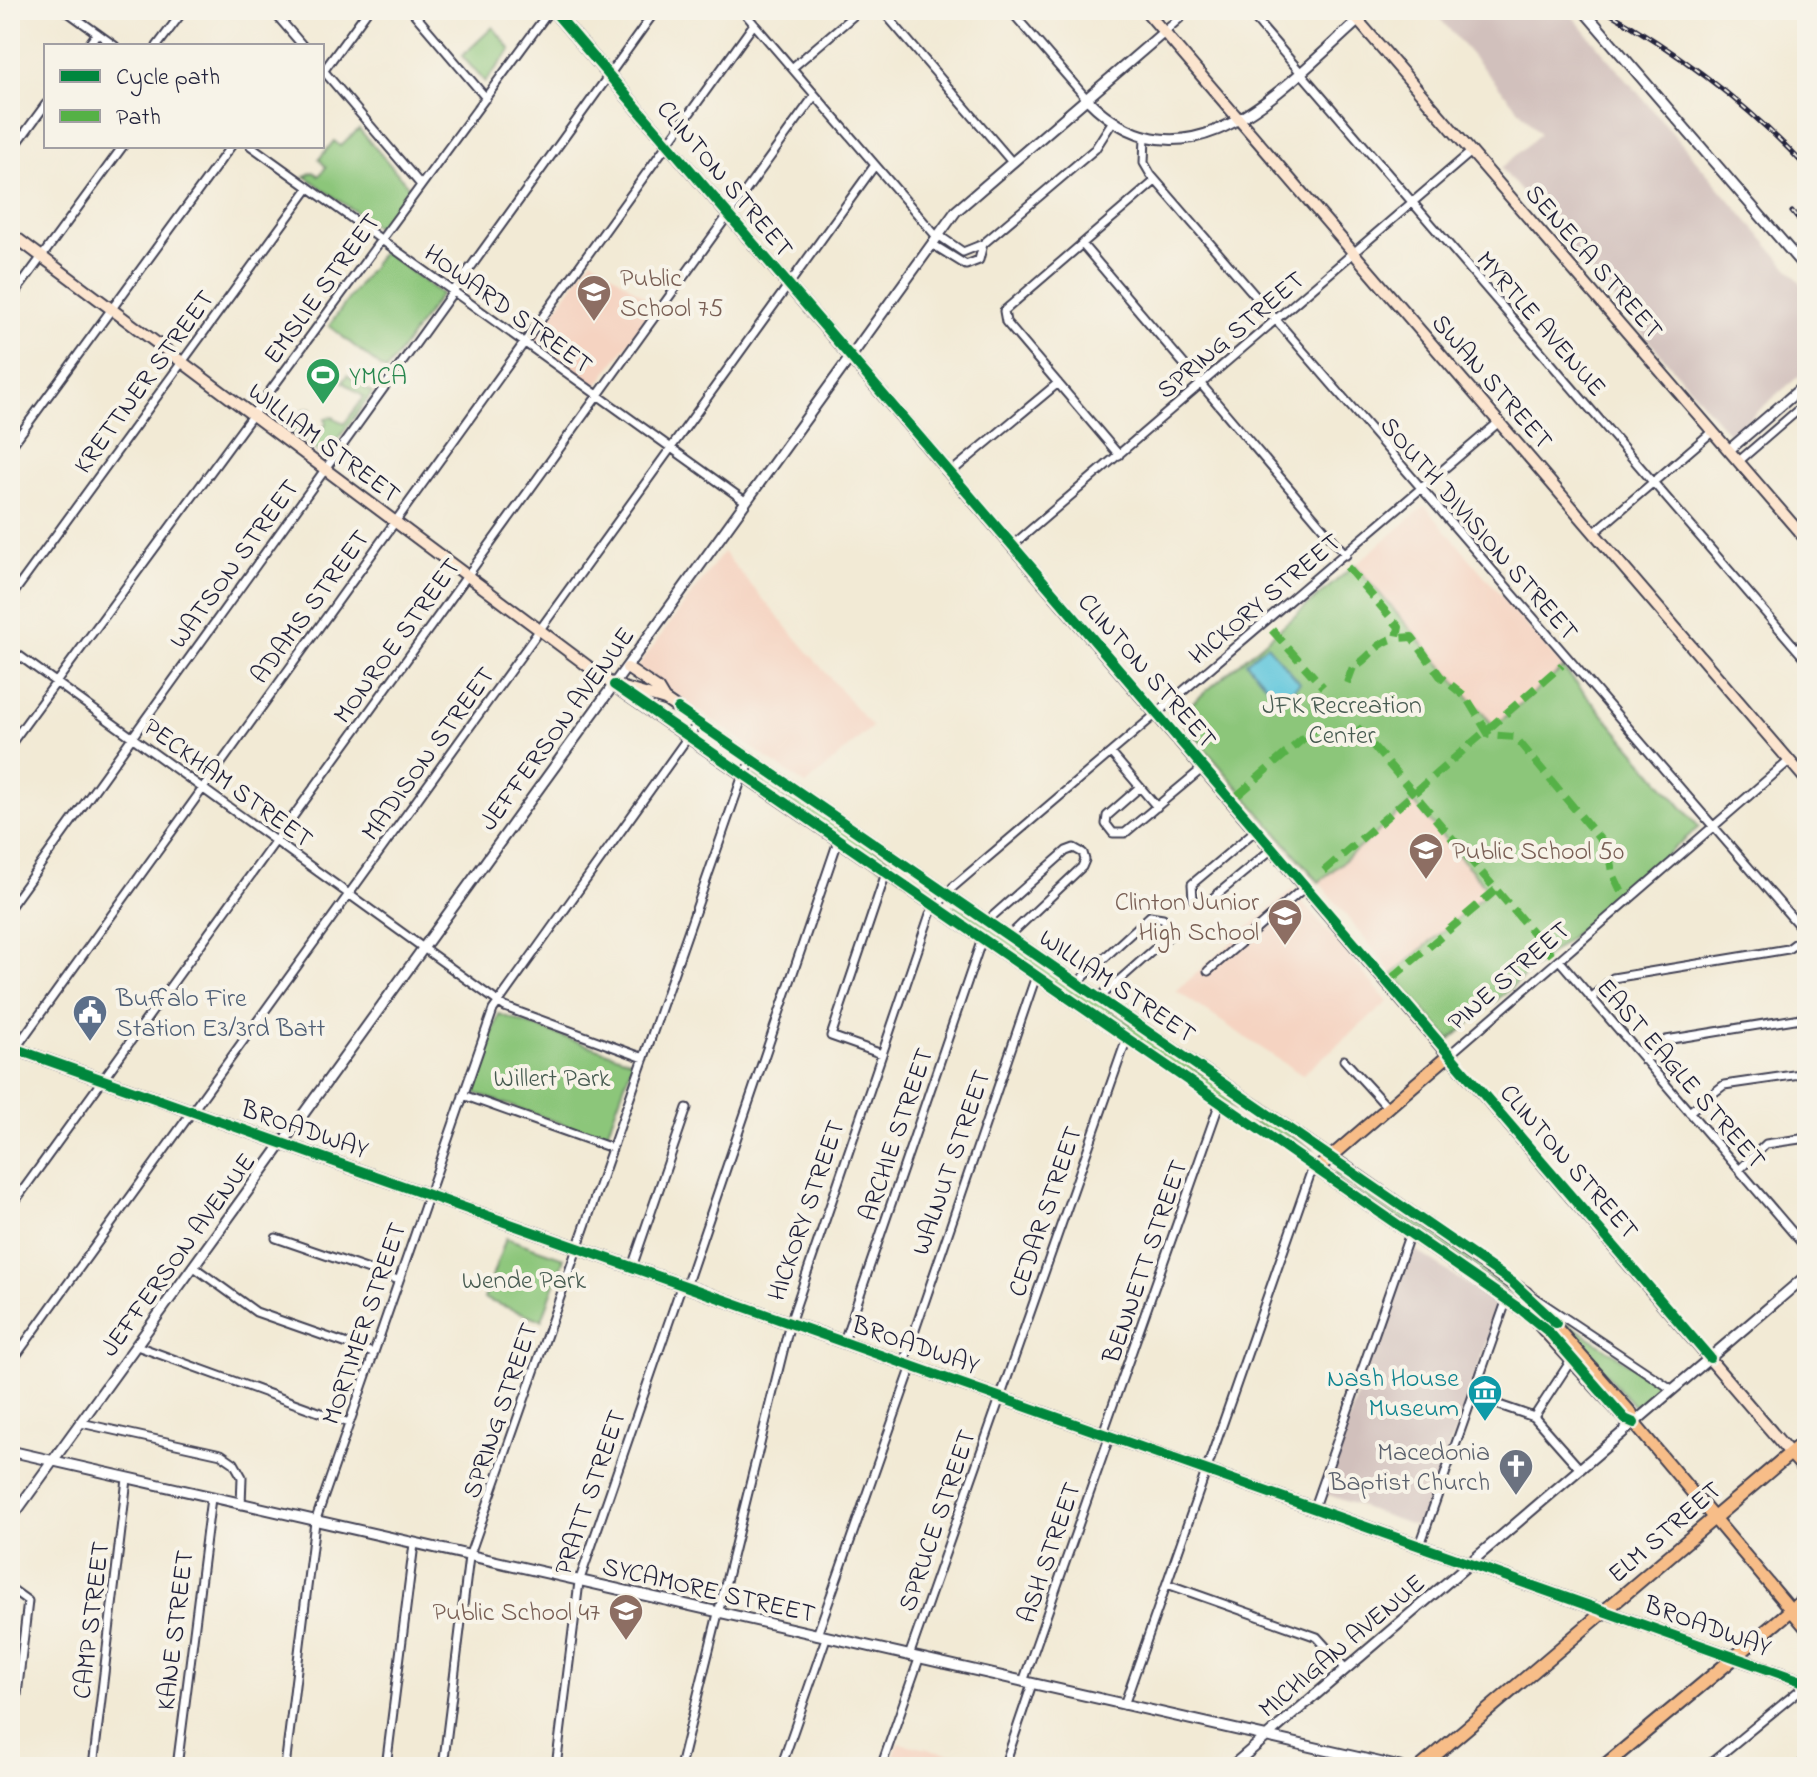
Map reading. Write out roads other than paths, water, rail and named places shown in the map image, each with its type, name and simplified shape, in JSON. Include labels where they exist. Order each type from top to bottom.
[{"type":"highway","name":"ELM STREET","points":[[1421,1767],[1807,1439]]},
{"type":"highway","points":[[1603,1767],[1807,1597]]},
{"type":"main road","name":"CLINTON STREET","points":[[551,10],[729,213],[788,286],[1807,1472]]},
{"type":"main road","name":"SWAN STREET","points":[[1145,10],[1807,781]]},
{"type":"main road","name":"SENECA STREET","points":[[1349,10],[1807,541]]},
{"type":"main road","name":"WILLIAM STREET","points":[[10,233],[687,737],[1507,1299],[1543,1326],[1625,1419],[1634,1423]]},
{"type":"main road","points":[[627,668],[658,689],[665,700]]},
{"type":"main road","name":"WILLIAM STREET","points":[[614,685],[665,700],[1526,1293],[1631,1413],[1634,1423],[1807,1629]]},
{"type":"main road","name":"BROADWAY","points":[[12,1051],[104,1080],[1807,1684]]},
{"type":"main road","name":"PINE STREET","points":[[1317,1169],[1449,1055]]},
{"type":"main road","points":[[1801,1767],[1807,1762]]},
{"type":"street","points":[[65,10],[112,44]]},
{"type":"street","points":[[158,44],[184,10]]},
{"type":"street","points":[[272,10],[301,44]]},
{"type":"street","points":[[324,70],[368,10]]},
{"type":"street","points":[[411,10],[486,98]]},
{"type":"street","name":"EMSLIE STREET","points":[[10,745],[551,10]]},
{"type":"street","name":"WATSON STREET","points":[[10,907],[656,10]]},
{"type":"street","points":[[742,10],[936,239],[966,265],[979,260],[983,244]]},
{"type":"street","points":[[792,68],[860,10]]},
{"type":"street","points":[[882,10],[1011,161]]},
{"type":"street","points":[[1010,10],[1086,98],[1113,121],[1145,136],[1192,139],[1240,121],[1370,10]]},
{"type":"street","name":"JEFFERSON AVENUE","points":[[10,1520],[960,207],[1189,10]]},
{"type":"street","name":"MYRTLE AVENUE","points":[[1247,10],[1807,661]]},
{"type":"street","points":[[1583,10],[1807,270]]},
{"type":"street","name":"ADAMS STREET","points":[[12,1051],[754,24]]},
{"type":"street","points":[[89,44],[97,33]]},
{"type":"street","points":[[324,72],[421,185]]},
{"type":"street","name":"MONROE STREET","points":[[10,1208],[815,95]]},
{"type":"street","points":[[10,153],[44,107]]},
{"type":"street","points":[[936,239],[963,252],[983,244],[1095,149],[1113,121]]},
{"type":"street","name":"SOUTH DIVISION STREET","points":[[1145,136],[1144,163],[1155,181],[1807,935]]},
{"type":"street","points":[[10,300],[122,148]]},
{"type":"street","points":[[10,448],[230,148]]},
{"type":"street","name":"HOWARD STREET","points":[[254,148],[745,501]]},
{"type":"street","points":[[262,154],[266,148]]},
{"type":"street","name":"SPRING STREET","points":[[1013,545],[1471,152]]},
{"type":"street","name":"MADISON STREET","points":[[10,1364],[875,165]]},
{"type":"street","points":[[1119,455],[1006,322],[1004,311],[1155,181]]},
{"type":"street","name":"KRETTNER STREET","points":[[10,598],[309,188]]},
{"type":"street","points":[[1082,244],[1346,555]]},
{"type":"street","points":[[950,473],[1058,383]]},
{"type":"street","points":[[1729,450],[1807,383]]},
{"type":"street","points":[[1739,461],[1798,410],[1807,409]]},
{"type":"street","name":"HICKORY STREET","points":[[680,1767],[790,1323],[930,914],[947,894],[1499,422]]},
{"type":"street","points":[[1594,533],[1713,431]]},
{"type":"street","name":"PECKHAM STREET","points":[[10,649],[498,1002],[644,1058]]},
{"type":"street","name":"MORTIMER STREET","points":[[285,1767],[315,1522],[498,1002],[698,723]]},
{"type":"street","points":[[1111,753],[1157,807]]},
{"type":"street","name":"SPRING STREET","points":[[443,1767],[469,1557],[743,775],[753,761]]},
{"type":"street","name":"PINE STREET","points":[[1449,1055],[1789,761]]},
{"type":"street","points":[[1140,787],[1107,816],[1108,828],[1113,833],[1125,833],[1203,768]]},
{"type":"street","points":[[1256,830],[1192,884],[1193,899],[1208,902],[1272,849]]},
{"type":"street","name":"PRATT STREET","points":[[556,1767],[579,1582],[838,841]]},
{"type":"street","points":[[987,921],[1066,851],[1074,848],[1083,853],[1085,860],[1082,867],[1009,936]]},
{"type":"street","points":[[882,1054],[831,1036],[886,873]]},
{"type":"street","points":[[1208,971],[1306,886]]},
{"type":"street","points":[[1077,983],[1150,916],[1163,918],[1169,927],[1168,937],[1099,998]]},
{"type":"street","points":[[1591,998],[1613,978],[1788,949],[1807,935]]},
{"type":"street","name":"ARCHIE STREET","points":[[844,1341],[982,939]]},
{"type":"street","name":"EAST EAGLE STREET","points":[[1559,960],[1807,1249]]},
{"type":"street","name":"WALNUT STREET","points":[[781,1767],[908,1364],[1036,976]]},
{"type":"street","points":[[1644,1060],[1666,1040],[1807,1017]]},
{"type":"street","name":"CEDAR STREET","points":[[1000,1397],[1127,1038]]},
{"type":"street","points":[[1344,1060],[1388,1108]]},
{"type":"street","points":[[1689,1112],[1724,1085],[1807,1073]]},
{"type":"street","points":[[463,1095],[612,1148]]},
{"type":"street","name":"BENNETT STREET","points":[[1107,1434],[1220,1102]]},
{"type":"street","points":[[632,1267],[687,1108]]},
{"type":"street","points":[[1739,1170],[1766,1144],[1807,1138]]},
{"type":"street","name":"PINE STREET","points":[[1124,1705],[1310,1175],[1317,1169]]},
{"type":"street","points":[[1314,1507],[1410,1233]]},
{"type":"street","points":[[276,1238],[398,1280]]},
{"type":"street","points":[[194,1267],[256,1312],[373,1353]]},
{"type":"street","name":"MICHIGAN AVENUE","points":[[1231,1767],[1807,1275]]},
{"type":"street","name":"WILLIAM STREET","points":[[1526,1293],[1548,1304],[1673,1390]]},
{"type":"street","points":[[1420,1545],[1507,1299]]},
{"type":"street","points":[[137,1346],[349,1423]]},
{"type":"street","points":[[1534,1417],[1572,1359]]},
{"type":"street","points":[[1473,1396],[1534,1417],[1580,1469]]},
{"type":"street","name":"SPRUCE STREET","points":[[881,1767],[1000,1397]]},
{"type":"street","points":[[81,1423],[226,1457],[242,1477],[241,1505]]},
{"type":"street","name":"ASH STREET","points":[[1004,1767],[1107,1434]]},
{"type":"street","name":"SYCAMORE STREET","points":[[10,1451],[1400,1767]]},
{"type":"street","name":"CAMP STREET","points":[[93,1767],[127,1479]]},
{"type":"street","name":"KANE STREET","points":[[177,1767],[211,1498]]},
{"type":"street","points":[[386,1767],[414,1544]]},
{"type":"street","points":[[1167,1584],[1317,1637],[1346,1669]]},
{"type":"street","points":[[10,1588],[28,1601],[10,1754]]},
{"type":"street","points":[[1706,1767],[1807,1684]]},
{"type":"water","points":[[1267,645],[1300,683],[1280,701],[1246,662]]},
{"type":"railway","points":[[1604,10],[1712,81],[1761,122],[1807,168]]},
{"type":"railway","points":[[1792,212],[1807,230]]},
{"type":"place","name":"Public School 75","points":[[594,323]]},
{"type":"place","name":"YMCA","points":[[323,406]]},
{"type":"place","name":"Public School 50","points":[[1426,881]]},
{"type":"place","name":"Clinton Junior High School","points":[[1285,947]]},
{"type":"place","name":"Buffalo Fire Station E3/3rd Batt","points":[[90,1043]]},
{"type":"place","name":"Nash House Museum","points":[[1485,1423]]},
{"type":"place","name":"Macedonia Baptist Church","points":[[1516,1497]]},
{"type":"place","name":"Public School 47","points":[[626,1642]]},
{"type":"park label","name":"JFK Recreation Center","points":[[1342,719]]},
{"type":"park label","name":"Willert Park","points":[[552,1077]]},
{"type":"park label","name":"Wende Park","points":[[524,1279]]}]
